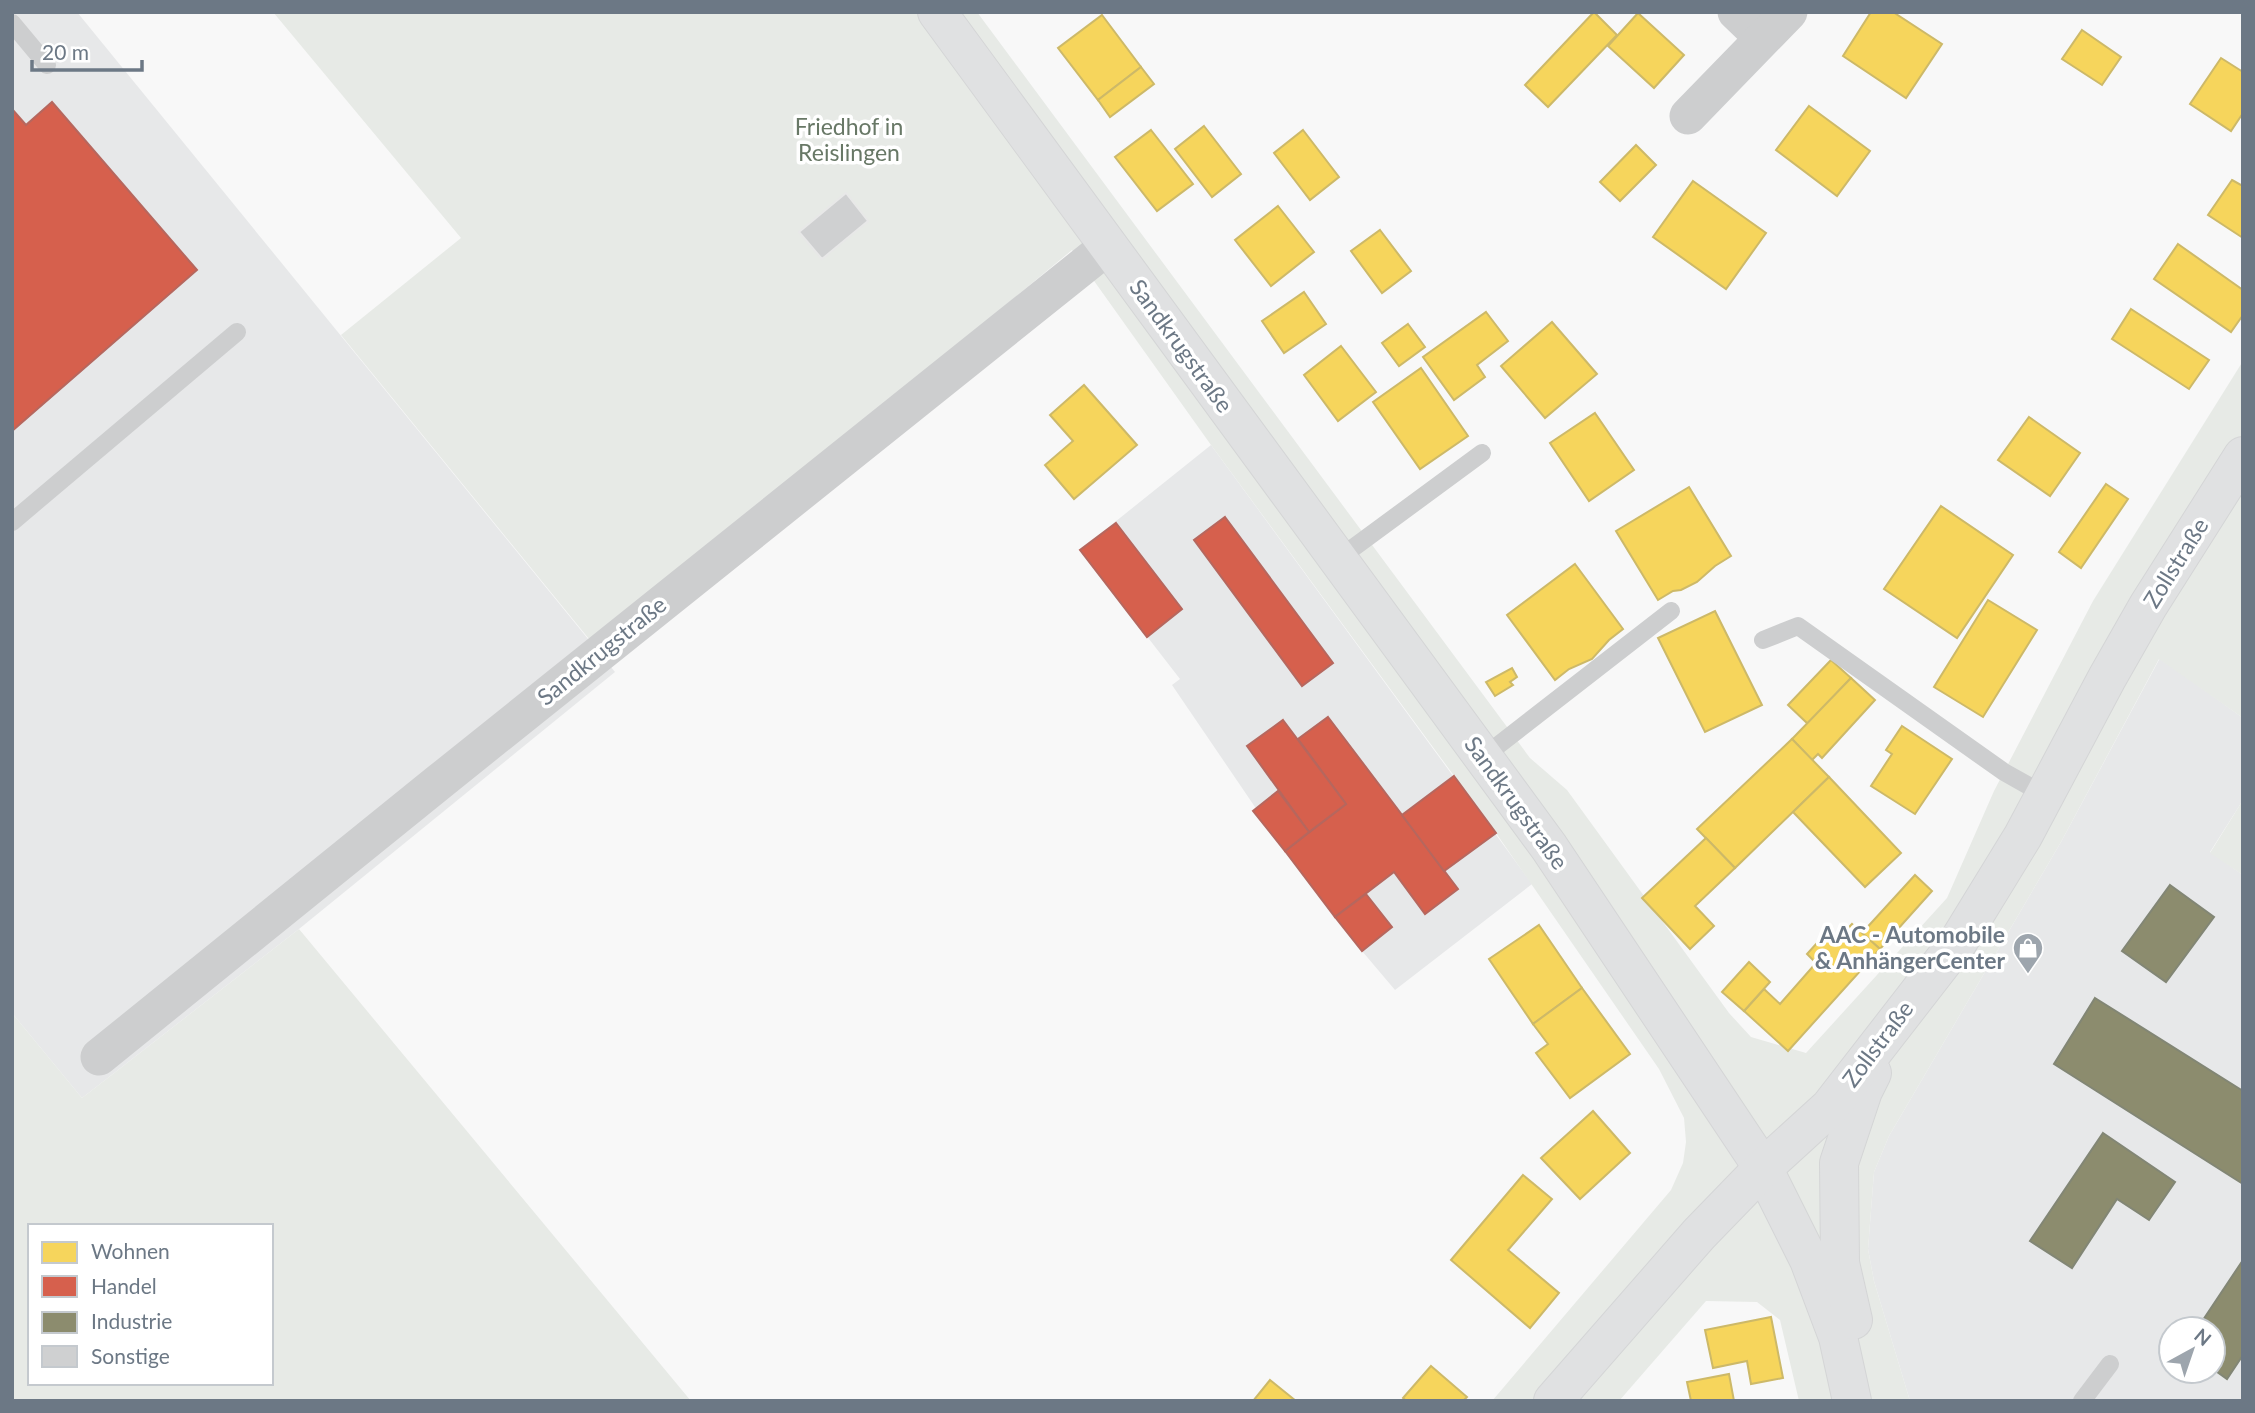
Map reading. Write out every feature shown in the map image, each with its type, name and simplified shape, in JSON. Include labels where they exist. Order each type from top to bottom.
[{"type":"street","name":"Sandkrugstraße","points":[[937,12],[1549,847],[1763,1168],[1809,1260],[1838,1337],[1852,1401]]},
{"type":"street","points":[[1736,12],[1763,38]]},
{"type":"street","points":[[1688,116],[1788,12]]},
{"type":"street","name":"Sandkrugstraße","points":[[99,1057],[1107,247]]},
{"type":"street","name":"Zollstraße","points":[[1553,1401],[1699,1234],[1763,1168],[1829,1107],[1958,942],[2016,849],[2141,618],[2243,456]]},
{"type":"street","points":[[1871,1401],[1840,1263],[1839,1163],[1863,1091],[1905,1008]]},
{"type":"lane","points":[[12,23],[47,65]]},
{"type":"lane","points":[[12,522],[237,332]]},
{"type":"lane","points":[[1338,559],[1482,453]]},
{"type":"lane","points":[[1483,757],[1671,611]]},
{"type":"lane","points":[[1763,640],[1798,626],[2004,772],[2045,795]]},
{"type":"lane","points":[[2082,1401],[2110,1364]]},
{"type":"shaded area","points":[[12,12],[77,12],[615,672],[299,929],[82,1098],[12,1013]]},
{"type":"shaded area","points":[[1211,445],[1532,884],[1395,990],[1285,851],[1172,685],[1180,679],[1080,550]]},
{"type":"shaded area","points":[[2160,658],[2243,718],[2243,800],[2210,852],[2243,875],[2243,1401],[1910,1401],[1874,1281],[1868,1249],[1874,1172],[1889,1136],[2061,842]]},
{"type":"green space","name":"Friedhof in Reislingen","points":[[273,12],[977,12],[1530,758],[1567,790],[1729,1013],[1751,1037],[1806,1053],[1947,898],[1994,791],[2093,601],[2243,361],[2243,718],[2159,659],[2061,842],[1889,1136],[1874,1172],[1868,1249],[1874,1281],[1910,1401],[1799,1401],[1780,1320],[1757,1302],[1706,1301],[1619,1401],[1492,1401],[1671,1190],[1683,1163],[1686,1142],[1684,1118],[1659,1069],[1496,833],[1211,445],[1072,250],[903,390],[589,639],[341,335],[461,238]]},
{"type":"green space","points":[[2243,800],[2243,875],[2210,853]]},
{"type":"green space","points":[[299,929],[691,1401],[12,1401],[12,1013],[82,1098]]},
{"type":"building: Wohnen","points":[[1594,12],[1617,35],[1548,107],[1525,85]]},
{"type":"building: Wohnen","points":[[1871,12],[1893,12],[1942,44],[1906,98],[1843,56]]},
{"type":"building: Wohnen","points":[[1638,13],[1684,55],[1654,88],[1608,46]]},
{"type":"building: Wohnen","points":[[1102,15],[1141,67],[1098,100],[1058,48]]},
{"type":"building: Wohnen","points":[[2082,30],[2121,57],[2102,85],[2062,59]]},
{"type":"building: Wohnen","points":[[2221,58],[2243,72],[2243,113],[2231,131],[2190,104]]},
{"type":"building: Wohnen","points":[[1141,67],[1154,84],[1110,117],[1098,100]]},
{"type":"building: Wohnen","points":[[1809,106],[1870,151],[1837,196],[1776,150]]},
{"type":"building: Wohnen","points":[[1204,126],[1241,174],[1212,197],[1175,149]]},
{"type":"building: Wohnen","points":[[1151,130],[1193,184],[1157,211],[1115,157]]},
{"type":"building: Wohnen","points":[[1303,130],[1339,177],[1310,200],[1274,153]]},
{"type":"building: Wohnen","points":[[1636,145],[1656,165],[1620,201],[1600,182]]},
{"type":"building: Wohnen","points":[[2232,180],[2243,186],[2243,238],[2208,215]]},
{"type":"building: Wohnen","points":[[1693,181],[1766,233],[1726,289],[1653,237]]},
{"type":"building: Wohnen","points":[[1278,206],[1314,252],[1271,286],[1235,240]]},
{"type":"building: Wohnen","points":[[1380,230],[1411,271],[1382,293],[1351,251]]},
{"type":"building: Wohnen","points":[[2178,244],[2243,290],[2243,315],[2231,332],[2154,279]]},
{"type":"building: Wohnen","points":[[1304,292],[1326,324],[1284,353],[1262,321]]},
{"type":"building: Wohnen","points":[[2131,309],[2209,360],[2189,389],[2112,339]]},
{"type":"building: Wohnen","points":[[1486,312],[1508,341],[1477,365],[1485,377],[1454,400],[1423,357]]},
{"type":"building: Wohnen","points":[[1552,322],[1597,374],[1545,418],[1501,366]]},
{"type":"building: Wohnen","points":[[1408,324],[1425,347],[1399,366],[1382,343]]},
{"type":"building: Wohnen","points":[[1341,346],[1376,392],[1338,421],[1304,375]]},
{"type":"building: Wohnen","points":[[1421,368],[1468,436],[1420,469],[1373,402]]},
{"type":"building: Wohnen","points":[[1084,385],[1137,445],[1074,499],[1045,465],[1073,441],[1050,415]]},
{"type":"building: Wohnen","points":[[1595,413],[1634,470],[1589,501],[1550,443]]},
{"type":"building: Wohnen","points":[[2029,417],[2080,453],[2050,496],[1998,460]]},
{"type":"building: Wohnen","points":[[2106,484],[2128,499],[2081,568],[2059,552]]},
{"type":"building: Wohnen","points":[[1689,487],[1731,556],[1697,582],[1658,600],[1616,531]]},
{"type":"building: Wohnen","points":[[1941,506],[2013,555],[1957,638],[1884,589]]},
{"type":"building: Wohnen","points":[[1575,564],[1623,629],[1592,659],[1569,669],[1555,680],[1507,615]]},
{"type":"building: Wohnen","points":[[1988,600],[2037,630],[1983,717],[1934,687]]},
{"type":"building: Wohnen","points":[[1715,611],[1762,705],[1705,732],[1658,638]]},
{"type":"building: Wohnen","points":[[1831,660],[1851,678],[1808,724],[1788,705]]},
{"type":"building: Wohnen","points":[[1512,668],[1517,677],[1510,682],[1513,685],[1495,696],[1486,682]]},
{"type":"building: Wohnen","points":[[1851,678],[1875,700],[1822,758],[1818,754],[1812,760],[1792,739]]},
{"type":"building: Wohnen","points":[[1902,726],[1952,759],[1915,814],[1871,786],[1892,754],[1886,750]]},
{"type":"building: Wohnen","points":[[1792,739],[1829,777],[1735,868],[1697,829]]},
{"type":"building: Wohnen","points":[[1829,777],[1901,853],[1865,887],[1793,812]]},
{"type":"building: Wohnen","points":[[1706,838],[1735,868],[1695,906],[1714,926],[1690,949],[1642,898]]},
{"type":"building: Wohnen","points":[[1915,875],[1932,891],[1880,949],[1862,933]]},
{"type":"building: Wohnen","points":[[1852,924],[1880,949],[1788,1051],[1744,1011],[1764,989],[1780,1004],[1816,963],[1807,954],[1825,934],[1835,942]]},
{"type":"building: Wohnen","points":[[1539,925],[1582,988],[1533,1024],[1489,959]]},
{"type":"building: Wohnen","points":[[1749,962],[1770,982],[1744,1011],[1722,992]]},
{"type":"building: Wohnen","points":[[1582,988],[1630,1054],[1570,1098],[1536,1053],[1548,1044],[1533,1024]]},
{"type":"building: Wohnen","points":[[1593,1111],[1630,1153],[1580,1199],[1541,1158]]},
{"type":"building: Wohnen","points":[[1523,1175],[1552,1199],[1508,1250],[1559,1293],[1530,1328],[1451,1260]]},
{"type":"building: Wohnen","points":[[1771,1317],[1783,1378],[1751,1384],[1747,1361],[1713,1368],[1705,1330]]},
{"type":"building: Wohnen","points":[[1431,1366],[1467,1397],[1463,1401],[1406,1401],[1403,1398]]},
{"type":"building: Wohnen","points":[[1729,1374],[1734,1401],[1691,1401],[1687,1382]]},
{"type":"building: Wohnen","points":[[1270,1380],[1296,1401],[1253,1401]]},
{"type":"building: Handel","points":[[52,102],[197,270],[12,431],[12,109],[26,125]]},
{"type":"building: Handel","points":[[1225,517],[1333,663],[1302,686],[1194,540]]},
{"type":"building: Handel","points":[[1116,523],[1182,609],[1147,637],[1080,550]]},
{"type":"building: Handel","points":[[1328,717],[1458,889],[1425,914],[1394,872],[1335,917],[1285,851],[1346,804],[1298,739]]},
{"type":"building: Handel","points":[[1283,720],[1346,804],[1309,832],[1247,746]]},
{"type":"building: Handel","points":[[1454,776],[1496,833],[1444,871],[1402,815]]},
{"type":"building: Handel","points":[[1278,791],[1309,832],[1285,851],[1253,811]]},
{"type":"building: Handel","points":[[1366,894],[1392,927],[1362,951],[1335,917]]},
{"type":"building: Industrie","points":[[2170,885],[2214,917],[2166,982],[2122,951]]},
{"type":"building: Industrie","points":[[2095,998],[2243,1091],[2243,1184],[2054,1064]]},
{"type":"building: Industrie","points":[[2103,1133],[2175,1182],[2149,1220],[2117,1199],[2072,1268],[2030,1241]]},
{"type":"building: Industrie","points":[[2243,1260],[2243,1355],[2227,1379],[2227,1315],[2206,1315]]},
{"type":"building: Sonstige","points":[[846,193],[868,221],[822,259],[799,232]]},
{"type":"place","name":"AAC - Automobile & AnhängerCenter","points":[[2028,975]]}]
